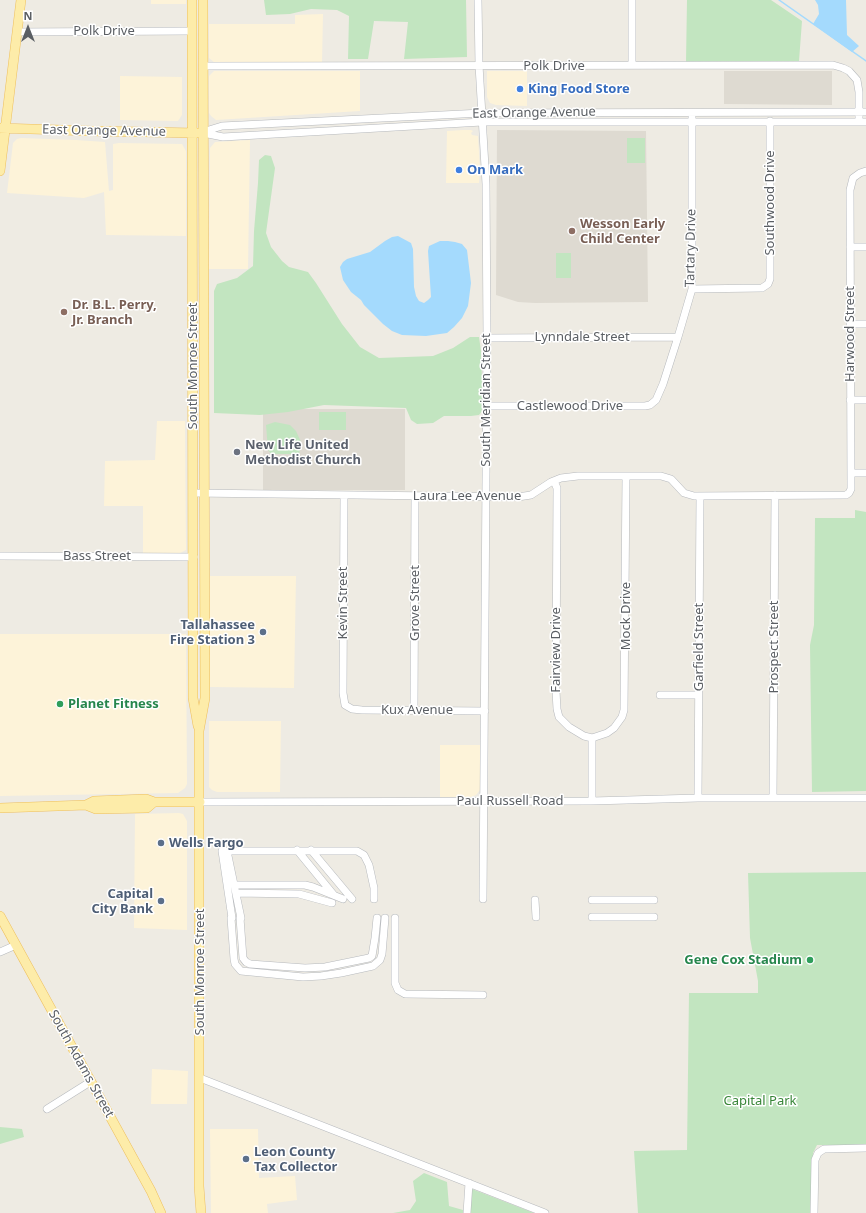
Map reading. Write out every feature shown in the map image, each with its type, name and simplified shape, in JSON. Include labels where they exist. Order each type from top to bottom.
[{"type":"main road","points":[[0,171],[3,128],[17,32],[20,0]]},
{"type":"main road","name":"South Monroe Street","points":[[192,0],[194,557],[193,703],[199,731]]},
{"type":"main road","name":"South Monroe Street","points":[[201,1213],[199,731],[205,698],[203,0]]},
{"type":"main road","points":[[192,20],[196,26],[203,29]]},
{"type":"main road","name":"East Orange Avenue","points":[[3,128],[204,133]]},
{"type":"main road","points":[[194,606],[204,606]]},
{"type":"main road","points":[[193,670],[199,678],[205,681]]},
{"type":"main road","name":"Paul Russell Road","points":[[0,808],[86,805],[94,800],[146,799],[154,802],[200,802]]},
{"type":"main road","name":"South Adams Street","points":[[0,916],[151,1192],[161,1213]]},
{"type":"street","name":"South Meridian Street","points":[[478,0],[479,65],[486,184],[487,338],[483,899]]},
{"type":"street","points":[[632,0],[632,65]]},
{"type":"street","name":"Polk Drive","points":[[17,32],[192,31]]},
{"type":"street","name":"Polk Drive","points":[[203,66],[833,65],[849,71],[857,80],[862,122]]},
{"type":"street","name":"Tartary Drive","points":[[654,402],[660,393],[692,289],[692,112]]},
{"type":"street","name":"East Orange Avenue","points":[[204,133],[222,126],[482,113],[862,112]]},
{"type":"street","name":"Southwood Drive","points":[[692,289],[753,289],[762,288],[768,284],[771,272],[770,121]]},
{"type":"street","name":"East Orange Avenue","points":[[204,133],[223,137],[482,122],[862,122]]},
{"type":"street","name":"Harwood Street","points":[[849,493],[851,489],[850,190],[856,175],[866,171]]},
{"type":"street","points":[[850,247],[866,247]]},
{"type":"street","points":[[850,324],[866,324]]},
{"type":"street","name":"Lynndale Street","points":[[487,338],[678,337]]},
{"type":"street","points":[[850,400],[866,400]]},
{"type":"street","name":"Castlewood Drive","points":[[486,406],[646,406],[654,402]]},
{"type":"street","points":[[851,473],[866,473]]},
{"type":"street","name":"Laura Lee Avenue","points":[[193,493],[486,498],[526,497],[554,481],[571,477],[661,476],[674,482],[684,493],[688,495],[846,495],[849,493]]},
{"type":"street","name":"Mock Drive","points":[[592,738],[607,733],[614,728],[622,717],[624,710],[626,477]]},
{"type":"street","name":"Fairview Drive","points":[[554,481],[557,488],[557,709],[559,717],[569,727],[584,736],[592,738]]},
{"type":"street","name":"Prospect Street","points":[[773,798],[775,495]]},
{"type":"street","name":"Kevin Street","points":[[344,496],[343,702],[349,708]]},
{"type":"street","name":"Garfield Street","points":[[698,798],[700,496]]},
{"type":"street","name":"Grove Street","points":[[414,710],[415,497]]},
{"type":"street","name":"Bass Street","points":[[0,556],[194,557]]},
{"type":"street","points":[[660,695],[698,695]]},
{"type":"street","name":"Kux Avenue","points":[[349,708],[485,711]]},
{"type":"street","points":[[592,738],[592,801]]},
{"type":"street","name":"Paul Russell Road","points":[[200,802],[592,801],[698,798],[866,798]]},
{"type":"street","points":[[297,850],[334,895]]},
{"type":"street","points":[[311,850],[352,899]]},
{"type":"street","points":[[374,899],[373,880],[369,865],[364,855],[357,851],[222,851],[231,918],[234,959],[241,971],[304,977],[321,976],[373,966],[380,960],[382,954],[385,918]]},
{"type":"street","points":[[227,851],[241,918],[243,958],[250,964],[305,968],[325,967],[369,958],[372,956],[377,918]]},
{"type":"street","points":[[234,885],[313,886],[343,899]]},
{"type":"street","points":[[236,893],[300,894],[332,903]]},
{"type":"street","points":[[535,900],[536,917]]},
{"type":"street","points":[[592,900],[654,900]]},
{"type":"street","points":[[592,917],[654,917]]},
{"type":"street","points":[[395,918],[395,983],[398,990],[405,994],[483,995]]},
{"type":"street","points":[[0,952],[16,945]]},
{"type":"street","points":[[200,1078],[545,1213]]},
{"type":"street","points":[[47,1109],[90,1082]]},
{"type":"street","points":[[814,1213],[815,1160],[818,1154],[824,1149],[866,1148]]},
{"type":"street","points":[[468,1213],[469,1183]]},
{"type":"shaded area","points":[[151,0],[186,0],[186,4],[151,4]]},
{"type":"shaded area","points":[[323,14],[322,63],[215,63],[209,58],[209,24],[295,24],[295,15]]},
{"type":"shaded area","points":[[214,71],[360,71],[360,111],[216,120],[209,113],[209,76]]},
{"type":"shaded area","points":[[487,71],[527,71],[527,106],[496,105],[490,103],[487,97]]},
{"type":"shaded area","points":[[724,71],[832,71],[832,105],[724,104]]},
{"type":"shaded area","points":[[120,76],[182,77],[182,115],[178,121],[120,120]]},
{"type":"shaded area","points":[[471,130],[473,131],[471,133],[472,135],[478,136],[480,170],[479,183],[446,183],[447,131]]},
{"type":"shaded area","name":"Wesson Early Child Center","points":[[497,130],[646,131],[648,302],[535,303],[518,302],[496,295]]},
{"type":"shaded area","points":[[17,139],[105,142],[109,191],[113,190],[113,144],[182,144],[186,151],[186,236],[106,235],[104,192],[84,198],[7,193],[13,143]]},
{"type":"shaded area","points":[[250,140],[248,269],[209,269],[210,148],[215,142]]},
{"type":"shaded area","points":[[263,409],[405,409],[405,490],[263,490]]},
{"type":"shaded area","points":[[157,421],[185,421],[186,550],[180,553],[143,554],[143,506],[104,506],[105,461],[155,460]]},
{"type":"shaded area","points":[[210,576],[296,576],[294,688],[210,687]]},
{"type":"shaded area","points":[[0,634],[186,634],[187,784],[185,788],[178,793],[0,796]]},
{"type":"shaded area","points":[[209,721],[281,721],[280,792],[217,792],[209,787]]},
{"type":"shaded area","points":[[440,745],[482,745],[480,790],[476,795],[471,797],[440,797]]},
{"type":"shaded area","points":[[135,814],[183,814],[187,821],[187,930],[134,928]]},
{"type":"shaded area","points":[[152,1069],[188,1071],[187,1104],[151,1104]]},
{"type":"shaded area","points":[[210,1129],[258,1129],[259,1178],[295,1176],[297,1200],[267,1204],[268,1213],[211,1213]]},
{"type":"green space","points":[[264,0],[466,0],[467,57],[404,59],[408,22],[374,21],[368,59],[348,59],[349,16],[337,10],[311,9],[290,14],[266,15]]},
{"type":"green space","points":[[687,0],[771,0],[802,21],[799,61],[686,62]]},
{"type":"green space","points":[[627,138],[645,138],[645,163],[627,163]]},
{"type":"green space","points":[[265,155],[271,156],[275,168],[266,233],[271,247],[282,261],[289,267],[308,272],[342,324],[360,347],[379,358],[433,356],[453,348],[470,337],[479,337],[481,351],[483,410],[479,415],[444,416],[433,423],[417,424],[411,420],[406,408],[324,405],[288,412],[260,415],[214,413],[214,291],[217,284],[237,278],[253,266],[259,160]]},
{"type":"green space","points":[[556,253],[571,253],[571,278],[556,278]]},
{"type":"green space","points":[[319,412],[346,412],[346,430],[319,430]]},
{"type":"green space","points":[[275,422],[290,425],[296,431],[301,442],[299,454],[271,454],[268,450],[266,425]]},
{"type":"green space","points":[[855,510],[866,512],[866,791],[812,792],[810,645],[814,625],[815,518],[855,518]]},
{"type":"green space","name":"Capital Park","points":[[866,872],[866,1145],[817,1145],[813,1153],[812,1213],[638,1213],[634,1151],[687,1150],[689,993],[758,993],[758,981],[750,938],[748,873]]},
{"type":"green space","points":[[0,1127],[22,1129],[24,1137],[0,1144]]},
{"type":"green space","points":[[424,1173],[447,1182],[449,1206],[463,1210],[463,1213],[393,1213],[410,1210],[416,1201],[413,1181]]},
{"type":"green space","points":[[472,1189],[534,1213],[470,1213]]},
{"type":"water","points":[[815,0],[846,0],[847,35],[859,46],[852,52],[813,24],[819,14],[818,5]]},
{"type":"water","points":[[398,236],[411,243],[413,249],[414,287],[419,301],[424,303],[431,297],[429,246],[440,241],[448,241],[462,244],[467,250],[471,283],[468,306],[462,318],[447,333],[426,336],[402,335],[392,331],[351,292],[343,280],[340,267],[343,262],[347,259],[370,252],[392,237]]},
{"type":"waterway","points":[[779,0],[866,61]]},
{"type":"place","name":"King Food Store","points":[[520,89]]},
{"type":"place","name":"On Mark","points":[[459,170]]},
{"type":"place","name":"Wesson Early Child Center","points":[[572,231]]},
{"type":"place","name":"Dr. B.L. Perry, Jr. Branch","points":[[64,312]]},
{"type":"place","name":"New Life United Methodist Church","points":[[237,452]]},
{"type":"place","name":"Tallahassee Fire Station 3","points":[[263,632]]},
{"type":"place","name":"Planet Fitness","points":[[60,704]]},
{"type":"place","name":"Wells Fargo","points":[[161,843]]},
{"type":"place","name":"Capital City Bank","points":[[161,901]]},
{"type":"place","name":"Gene Cox Stadium","points":[[810,960]]},
{"type":"place","name":"Leon County Tax Collector","points":[[246,1159]]}]
